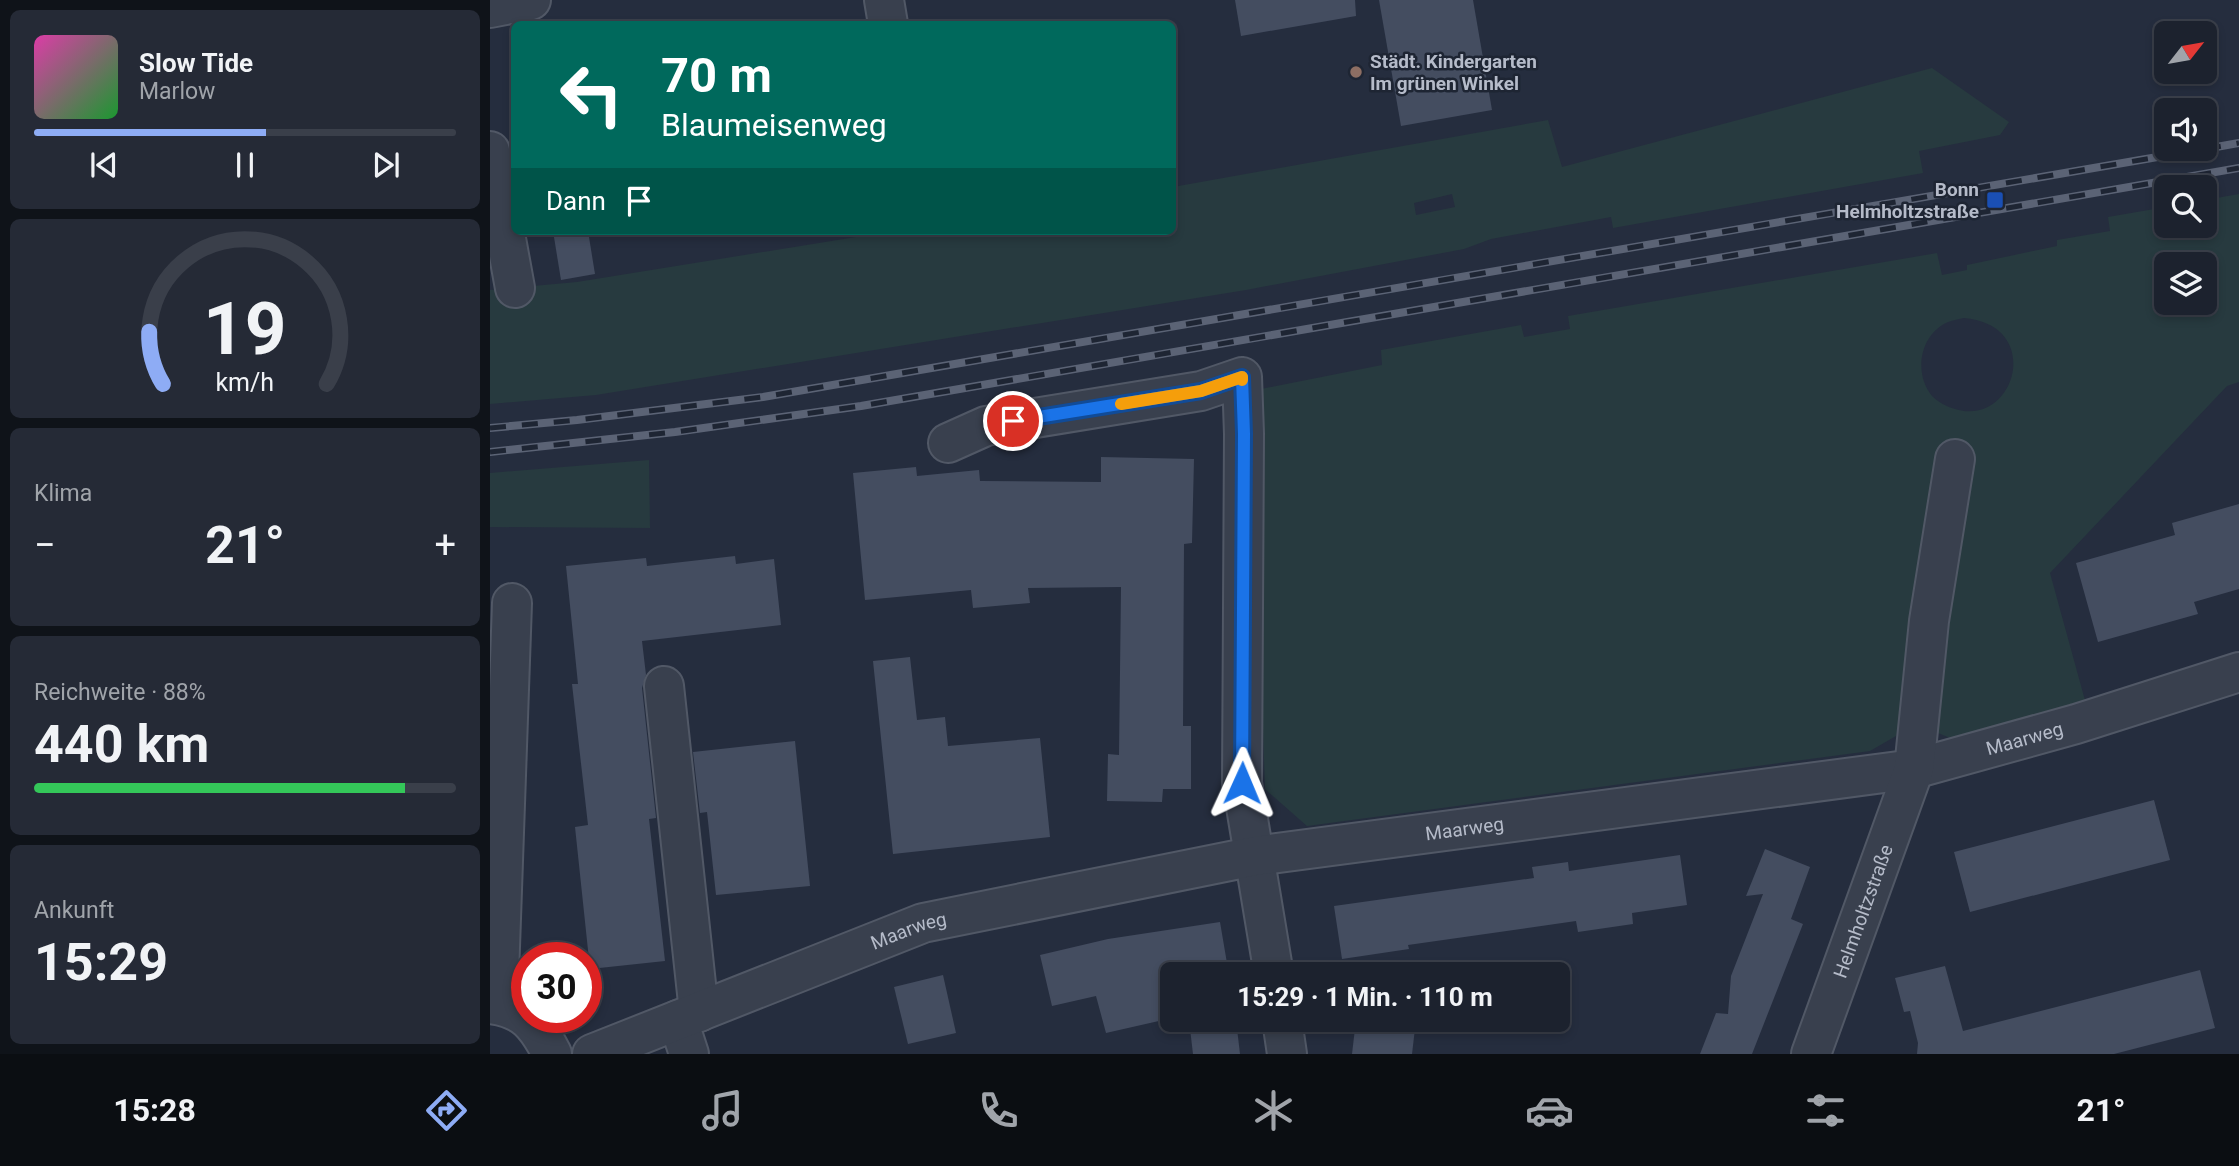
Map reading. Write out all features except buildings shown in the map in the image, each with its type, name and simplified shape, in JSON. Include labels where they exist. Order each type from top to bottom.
[{"type":"street","points":[[490,8],[531,0]]},
{"type":"street","points":[[884,0],[888,21]]},
{"type":"street","points":[[490,151],[515,288]]},
{"type":"street","points":[[948,443],[986,426],[1201,391],[1242,377],[1242,783],[1272,962]]},
{"type":"street","name":"Helmholtzstraße","points":[[1811,1054],[1914,769],[1929,621],[1955,459]]},
{"type":"street","points":[[512,603],[494,1004],[521,1013],[538,1026],[552,1054]]},
{"type":"street","name":"Maarweg","points":[[592,1054],[689,1029],[923,923],[1255,856],[1914,769],[2076,724],[2239,672]]},
{"type":"street","points":[[664,686],[689,1029]]},
{"type":"street","points":[[1284,1032],[1287,1054]]},
{"type":"green space","points":[[1932,68],[2009,122],[2000,135],[1919,151],[1923,173],[1613,228],[1611,217],[1491,239],[1464,249],[1246,290],[596,395],[490,404],[490,290],[577,282],[868,235],[1176,235],[1176,186],[1548,120],[1562,167]],"holes":[[[1452,194],[1455,207],[1416,215],[1414,203]]]},
{"type":"green space","points":[[2239,194],[2239,382],[2227,386],[2050,573],[2086,704],[1955,740],[1938,733],[1931,721],[1905,716],[1896,736],[1870,751],[1307,826],[1265,789],[1259,606],[1261,389],[1382,365],[1381,350],[1521,325],[1524,337],[1570,329],[1568,316],[1937,253],[1942,275],[1967,270],[1967,265],[2057,246],[2057,240],[2110,231],[2108,217],[2154,209],[2154,238],[2217,238],[2217,198]],"holes":[[[1964,318],[1989,325],[2005,338],[2013,355],[2012,373],[2006,390],[1993,404],[1976,411],[1955,409],[1940,402],[1926,387],[1921,366],[1922,355],[1931,335],[1948,322]]]},
{"type":"green space","points":[[649,460],[650,528],[490,527],[490,473]]},
{"type":"railway","points":[[2217,147],[2239,143]]},
{"type":"railway","points":[[490,428],[763,397],[2154,158]]},
{"type":"railway","points":[[490,452],[675,432],[861,406],[2239,168]]},
{"type":"slow traffic","points":[[1121,404],[1201,391],[1242,377],[1242,380]]},
{"type":"place","name":"Städt. Kindergarten Im grünen Winkel","points":[[1356,72]]},
{"type":"place","name":"Bonn Helmholtzstraße","points":[[1995,200]]},
{"type":"route","points":[[1013,421],[1201,391],[1242,377],[1242,783]]}]
